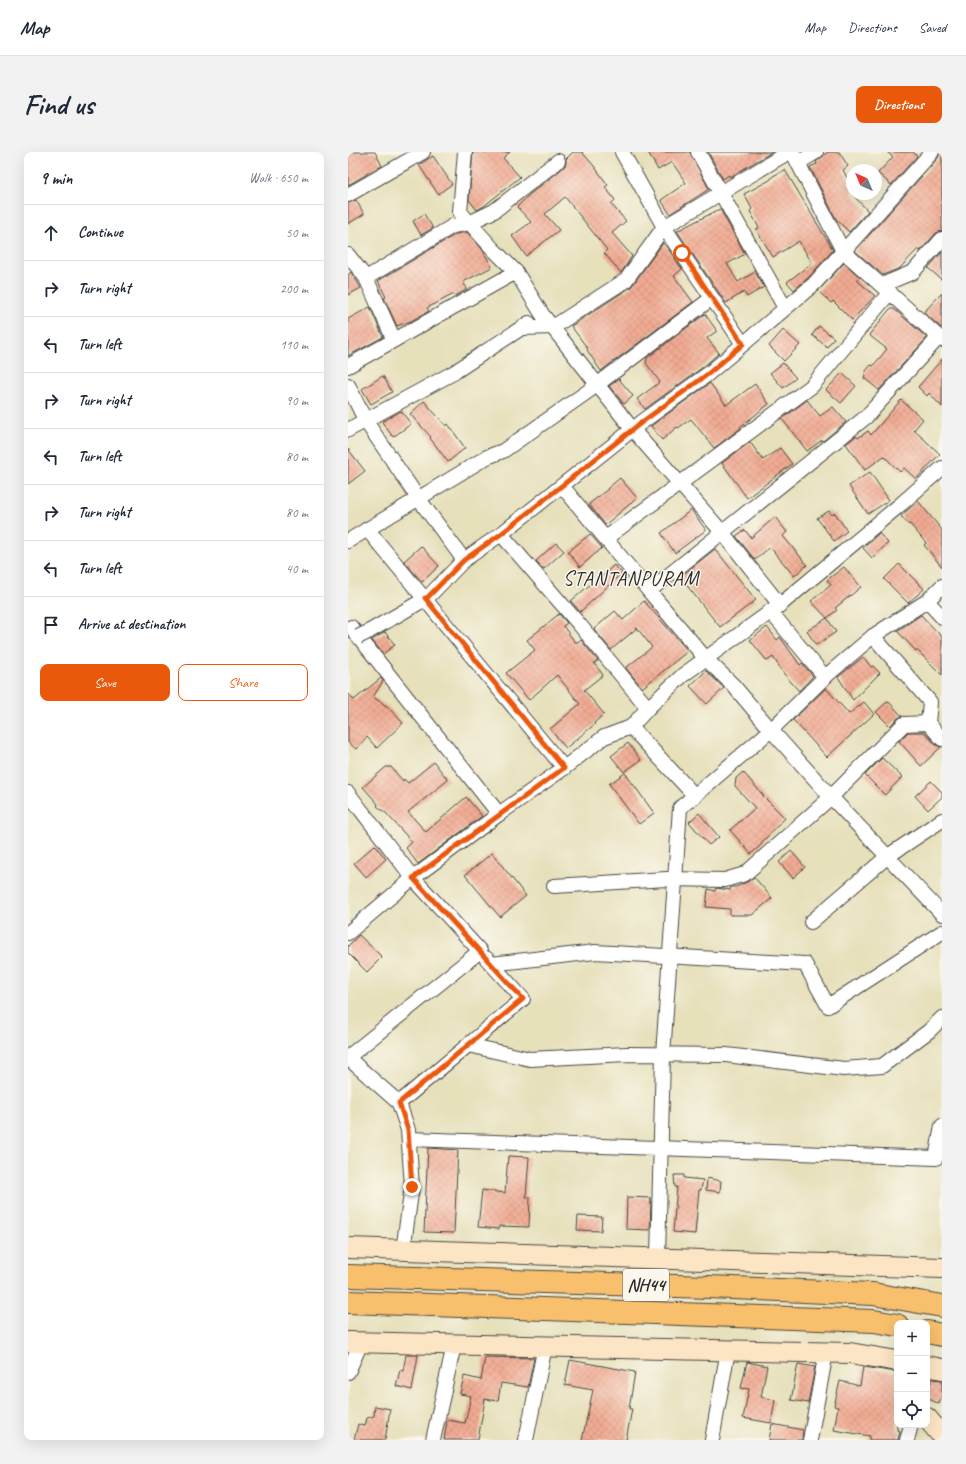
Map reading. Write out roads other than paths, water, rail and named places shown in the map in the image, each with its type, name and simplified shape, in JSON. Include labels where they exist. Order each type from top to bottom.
[{"type":"highway","name":"NH44","points":[[348,1276],[873,1294],[942,1306]]},
{"type":"highway","name":"NH44","points":[[348,1302],[874,1321],[894,1324]]},
{"type":"highway","points":[[930,1333],[942,1335]]},
{"type":"street","points":[[348,195],[423,152]]},
{"type":"street","points":[[465,152],[460,212],[516,272],[542,314],[633,430],[722,532],[825,677]]},
{"type":"street","points":[[622,152],[664,227],[743,344]]},
{"type":"street","points":[[698,152],[785,308]]},
{"type":"street","points":[[522,328],[553,327],[626,280],[664,227],[789,152]]},
{"type":"street","points":[[649,591],[866,417],[941,338],[843,251],[795,157],[816,152]]},
{"type":"street","points":[[499,814],[356,635],[427,598],[464,560],[501,534],[633,430],[708,374],[814,284],[932,152]]},
{"type":"street","points":[[366,278],[453,226],[469,223],[494,210],[558,161]]},
{"type":"street","points":[[606,538],[812,386],[886,289],[913,272],[942,239]]},
{"type":"street","points":[[348,255],[366,278],[394,340]]},
{"type":"street","points":[[348,366],[516,272]]},
{"type":"street","points":[[348,541],[487,457],[503,451],[597,384],[712,298]]},
{"type":"street","points":[[348,430],[453,373],[542,314]]},
{"type":"street","points":[[348,385],[365,420],[418,498],[464,560]]},
{"type":"street","points":[[348,932],[413,878],[564,768],[604,736],[631,727],[648,708],[683,675],[775,608],[901,504],[942,468]]},
{"type":"street","points":[[562,486],[706,659],[733,685],[831,797],[942,914]]},
{"type":"street","points":[[367,529],[564,768]]},
{"type":"street","points":[[501,534],[579,624],[648,708]]},
{"type":"street","points":[[658,1258],[663,1055],[680,808],[771,730],[825,677],[873,636],[927,601],[942,586]]},
{"type":"street","points":[[927,601],[942,617]]},
{"type":"street","points":[[873,636],[930,702],[928,723],[942,739]]},
{"type":"street","points":[[554,886],[666,879],[725,880],[745,874],[831,797],[904,724],[928,723]]},
{"type":"street","points":[[631,727],[695,796]]},
{"type":"street","points":[[348,793],[413,878],[523,999],[399,1103]]},
{"type":"street","points":[[811,922],[888,856],[942,820]]},
{"type":"street","points":[[491,964],[595,952],[805,964],[828,1006],[942,932]]},
{"type":"street","points":[[403,1250],[412,1187],[408,1130],[399,1103],[348,1057],[480,951]]},
{"type":"street","points":[[468,1045],[530,1059],[627,1054],[726,1055],[844,1069],[882,1066],[928,1031],[942,1018]]},
{"type":"street","points":[[409,1139],[936,1158],[942,1126]]},
{"type":"street","points":[[348,1248],[942,1268]]},
{"type":"street","points":[[399,1277],[399,1303]]},
{"type":"street","points":[[348,1372],[354,1342],[826,1352],[850,1353],[894,1360]]},
{"type":"street","points":[[433,1440],[454,1345]]},
{"type":"street","points":[[526,1440],[545,1346]]},
{"type":"street","points":[[712,1440],[728,1350]]},
{"type":"street","points":[[810,1440],[826,1352]]},
{"type":"street","points":[[930,1367],[942,1369]]},
{"type":"street","points":[[930,1422],[942,1436]]},
{"type":"street","points":[[908,1440],[910,1428]]},
{"type":"district","name":"STANTANPURAM","points":[[631,578]]}]
